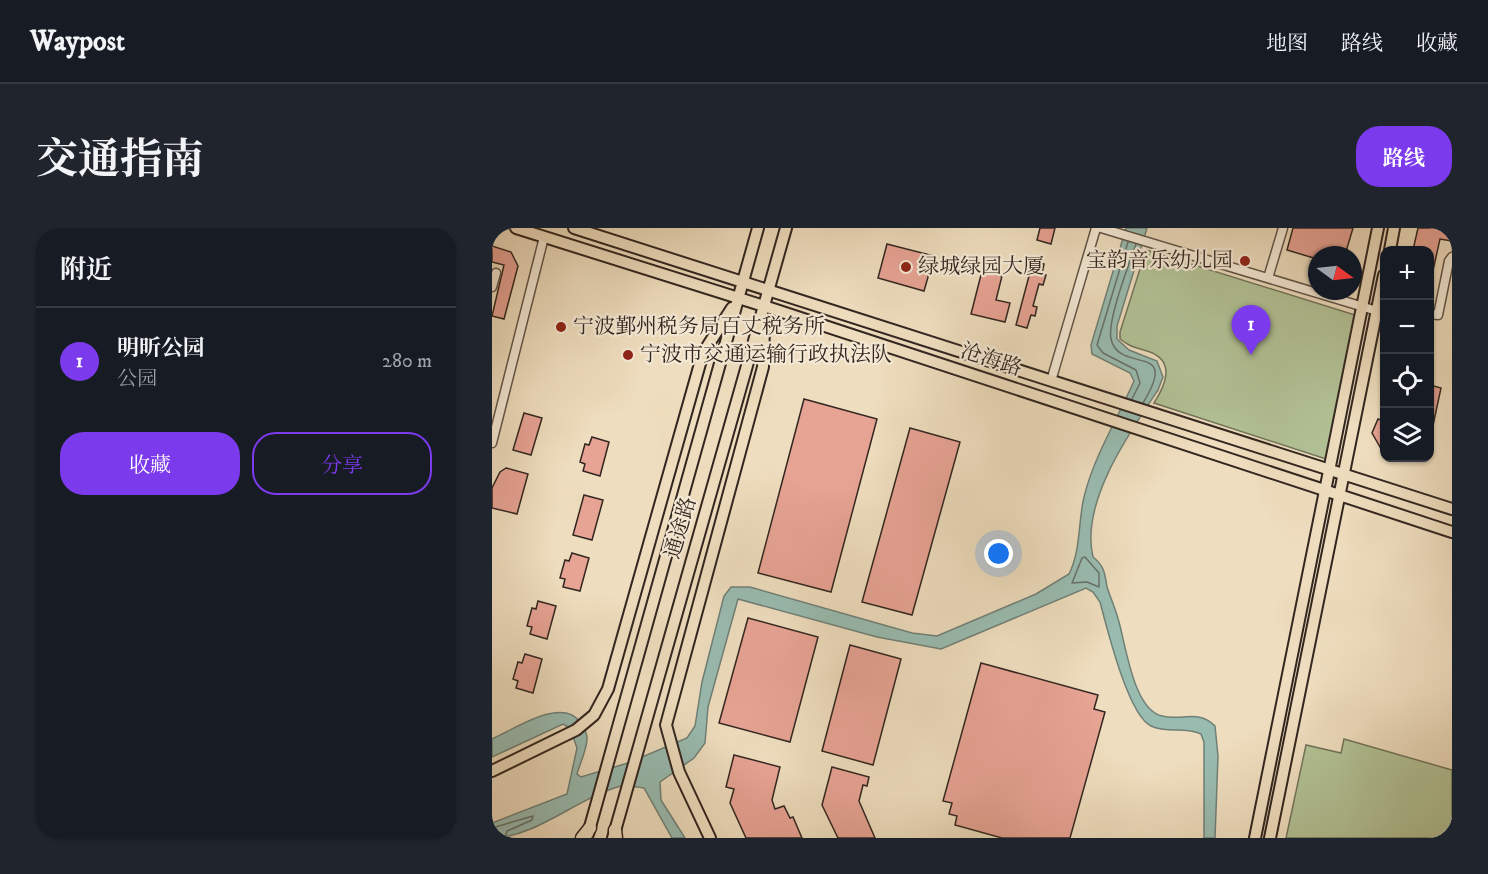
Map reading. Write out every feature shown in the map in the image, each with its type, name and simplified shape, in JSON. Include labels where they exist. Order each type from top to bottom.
[{"type":"main road","name":"沧海路","points":[[516,228],[765,306],[1452,532]]},
{"type":"main road","name":"沧海路","points":[[574,228],[1452,509]]},
{"type":"main road","name":"通途路","points":[[586,835],[608,764],[758,228]]},
{"type":"main road","name":"通途路","points":[[614,835],[786,228]]},
{"type":"main road","points":[[1256,838],[1378,228]]},
{"type":"main road","points":[[1391,246],[1394,228]]},
{"type":"main road","points":[[492,771],[576,730],[594,715],[608,690],[704,353],[739,298]]},
{"type":"main road","points":[[710,838],[679,772],[668,739],[666,725],[676,679],[763,367],[765,306]]},
{"type":"main road","points":[[1270,838],[1380,306]]},
{"type":"main road","points":[[697,544],[729,490]]},
{"type":"street","points":[[1051,381],[1096,228]]},
{"type":"street","points":[[1101,228],[1363,306],[1380,306]]},
{"type":"street","points":[[1268,278],[1283,228]]},
{"type":"street","points":[[492,442],[544,237]]},
{"type":"street","points":[[1434,314],[1438,315],[1447,269],[1452,257]]},
{"type":"street","points":[[492,287],[496,273]]},
{"type":"green space","points":[[1146,250],[1355,315],[1326,459],[1154,403],[1162,389],[1166,375],[1163,362],[1158,356],[1120,339],[1120,332]]},
{"type":"green space","points":[[1344,739],[1452,770],[1452,838],[1286,838],[1306,745],[1341,753]]},
{"type":"water","points":[[1126,228],[1147,228],[1117,326],[1117,339],[1129,350],[1157,361],[1163,377],[1158,390],[1121,447],[1100,492],[1091,536],[1093,557],[1100,563],[1103,570],[1128,661],[1144,702],[1152,711],[1162,716],[1203,718],[1215,726],[1218,756],[1215,838],[1204,838],[1204,742],[1201,734],[1189,730],[1163,730],[1151,726],[1142,719],[1134,706],[1120,670],[1100,602],[1093,592],[1086,588],[941,649],[877,637],[738,599],[708,707],[705,743],[694,758],[660,782],[661,800],[685,838],[672,838],[644,788],[621,786],[605,791],[524,831],[492,838],[492,823],[567,794],[577,748],[570,728],[563,724],[492,757],[492,739],[537,717],[562,712],[572,715],[580,722],[587,736],[586,747],[577,774],[581,777],[628,763],[687,738],[695,726],[702,682],[724,596],[731,587],[750,587],[912,633],[937,636],[1036,594],[1069,574],[1076,555],[1082,507],[1088,482],[1134,381],[1130,373],[1092,354],[1091,345]]},
{"type":"building","points":[[1040,228],[1055,228],[1051,244],[1037,240]]},
{"type":"building","points":[[1293,228],[1353,228],[1348,246],[1308,246],[1308,256],[1287,250]]},
{"type":"building","points":[[1418,228],[1452,228],[1452,241],[1440,239],[1434,266],[1434,246],[1414,246]]},
{"type":"building","name":"绿城绿园大厦","points":[[887,244],[934,256],[924,291],[878,278]]},
{"type":"building","points":[[492,246],[511,252],[518,266],[504,319],[492,316],[504,265],[492,262]]},
{"type":"building","points":[[1033,261],[1044,264],[1042,274],[1046,275],[1043,285],[1039,284],[1033,306],[1037,307],[1035,316],[1031,315],[1027,328],[1016,325]]},
{"type":"building","points":[[982,271],[1002,276],[996,300],[1010,303],[1005,322],[971,314]]},
{"type":"building","points":[[1434,386],[1441,388],[1434,421]]},
{"type":"building","points":[[804,399],[877,419],[831,592],[758,573]]},
{"type":"building","points":[[524,413],[542,418],[531,455],[513,450]]},
{"type":"building","points":[[1378,419],[1380,420],[1380,447],[1372,433]]},
{"type":"building","points":[[910,428],[960,442],[912,615],[862,602]]},
{"type":"building","points":[[592,437],[609,442],[600,476],[583,471],[585,464],[580,462],[585,444],[589,445]]},
{"type":"building","points":[[506,468],[528,474],[517,514],[492,508],[492,488],[500,472]]},
{"type":"building","points":[[584,495],[603,500],[592,540],[573,535]]},
{"type":"building","points":[[572,553],[589,558],[580,591],[563,587],[565,579],[560,578],[565,560],[569,561]]},
{"type":"building","points":[[538,601],[556,606],[547,639],[530,634],[532,627],[527,626],[532,608],[536,609]]},
{"type":"building","points":[[748,618],[818,637],[790,742],[719,723]]},
{"type":"building","points":[[850,645],[901,659],[873,765],[822,751]]},
{"type":"building","points":[[525,654],[542,659],[533,693],[516,688],[518,681],[513,679],[518,662],[522,663]]},
{"type":"building","points":[[981,663],[1098,695],[1094,709],[1105,712],[1070,838],[1002,838],[955,825],[957,816],[949,814],[952,803],[943,801]]},
{"type":"building","points":[[734,755],[780,767],[772,800],[775,809],[784,806],[790,818],[793,817],[802,838],[746,838],[730,803],[734,789],[726,787]]},
{"type":"building","points":[[832,767],[869,777],[867,786],[863,785],[859,801],[875,838],[838,838],[822,805]]},
{"type":"place","name":"宝韵音乐幼儿园","points":[[1245,261]]},
{"type":"place","name":"绿城绿园大厦","points":[[906,267]]},
{"type":"place","name":"宁波鄞州税务局百丈税务所","points":[[561,327]]},
{"type":"place","name":"宁波市交通运输行政执法队","points":[[628,355]]},
{"type":"place","name":"明昕公园","points":[[1251,355]]}]
